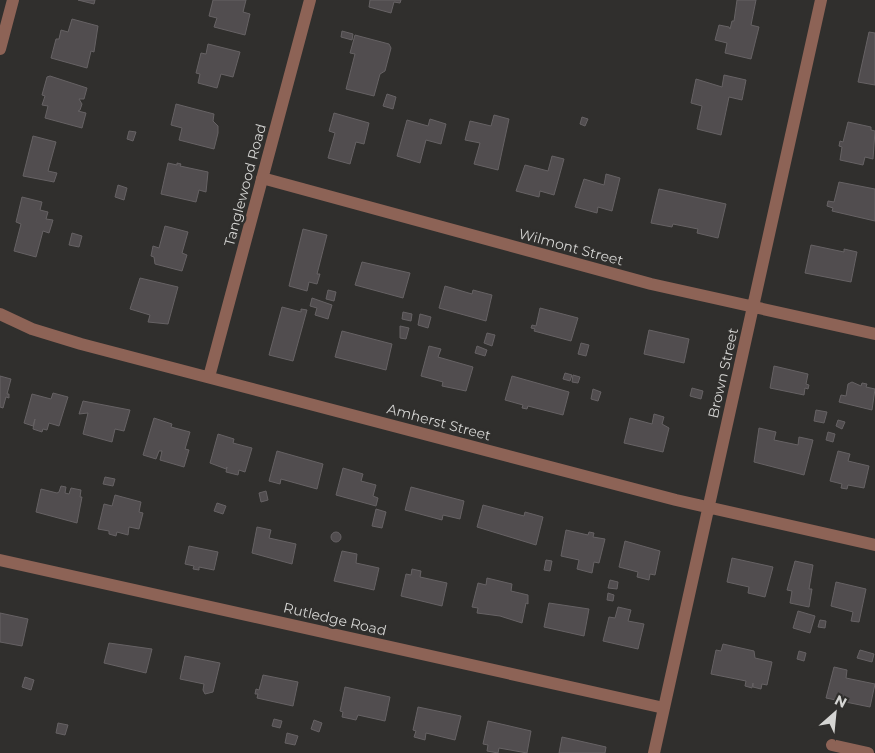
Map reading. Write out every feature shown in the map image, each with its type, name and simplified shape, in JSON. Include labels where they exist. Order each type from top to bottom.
[{"type":"street","points":[[0,49],[13,0]]},
{"type":"street","name":"Tanglewood Road","points":[[209,378],[310,0]]},
{"type":"street","name":"Brown Street","points":[[654,753],[821,0]]},
{"type":"street","name":"Wilmont Street","points":[[262,178],[641,281],[875,334]]},
{"type":"street","name":"Amherst Street","points":[[0,314],[48,334],[209,378],[708,508],[875,545]]},
{"type":"street","name":"Rutledge Road","points":[[0,560],[664,708]]},
{"type":"street","points":[[832,745],[868,753]]},
{"type":"building","points":[[78,0],[95,0],[94,4]]},
{"type":"building","points":[[213,0],[246,0],[243,12],[250,14],[245,35],[214,27],[217,18],[209,16]]},
{"type":"building","points":[[370,0],[401,0],[400,3],[394,2],[391,13],[369,7]]},
{"type":"building","points":[[737,0],[756,0],[751,25],[759,27],[751,59],[725,53],[727,43],[715,40],[719,25],[729,27],[730,29],[732,21],[734,21]]},
{"type":"building","points":[[72,19],[98,26],[94,52],[91,51],[87,68],[51,58],[56,39],[59,39],[61,30],[68,32]]},
{"type":"building","points":[[342,31],[353,34],[352,40],[341,37]]},
{"type":"building","points":[[869,32],[875,33],[875,85],[858,82]]},
{"type":"building","points":[[355,35],[389,44],[391,48],[385,71],[380,74],[374,96],[346,89],[355,54],[350,53]]},
{"type":"building","points":[[208,44],[240,52],[233,77],[221,74],[217,88],[198,83],[200,74],[196,73],[201,53],[206,54]]},
{"type":"building","points":[[724,75],[746,80],[742,100],[729,97],[721,135],[697,129],[702,106],[691,103],[696,79],[722,87]]},
{"type":"building","points":[[50,76],[87,88],[84,99],[79,99],[82,104],[78,111],[86,113],[82,128],[45,118],[48,106],[42,105],[45,96],[42,95],[47,77]]},
{"type":"building","points":[[387,94],[396,97],[393,109],[383,106]]},
{"type":"building","points":[[176,104],[214,114],[213,121],[218,126],[218,133],[214,149],[179,140],[182,128],[171,125]]},
{"type":"building","points":[[334,113],[369,123],[364,144],[356,142],[350,164],[328,158],[335,133],[329,131]]},
{"type":"building","points":[[494,115],[509,119],[498,170],[474,164],[480,143],[465,140],[470,121],[491,126]]},
{"type":"building","points":[[582,117],[588,119],[585,126],[580,124]]},
{"type":"building","points":[[430,119],[446,124],[441,144],[426,140],[420,163],[397,156],[407,120],[428,126]]},
{"type":"building","points":[[848,122],[871,127],[871,130],[875,131],[873,159],[865,157],[863,165],[840,160],[842,147],[839,146],[840,141],[843,142]]},
{"type":"building","points":[[129,131],[136,132],[133,141],[127,139]]},
{"type":"building","points":[[33,136],[56,142],[48,171],[57,173],[54,182],[23,176]]},
{"type":"building","points":[[552,156],[564,159],[554,195],[540,191],[539,197],[516,191],[525,165],[548,171]]},
{"type":"building","points":[[168,163],[177,165],[177,163],[181,164],[180,166],[208,172],[206,192],[199,190],[196,202],[161,194]]},
{"type":"building","points":[[606,174],[620,178],[612,211],[598,207],[597,213],[575,207],[584,179],[604,185]]},
{"type":"building","points":[[839,182],[875,189],[875,221],[832,211],[833,208],[827,206],[828,201],[834,202]]},
{"type":"building","points":[[118,185],[127,188],[124,200],[115,197]]},
{"type":"building","points":[[659,189],[726,204],[718,238],[697,233],[698,229],[673,224],[672,227],[651,223]]},
{"type":"building","points":[[22,197],[42,202],[40,210],[48,212],[46,219],[53,220],[49,233],[43,231],[36,257],[14,251],[21,224],[16,222]]},
{"type":"building","points":[[165,226],[188,232],[182,253],[187,255],[182,271],[155,264],[154,257],[151,256],[153,246],[159,248]]},
{"type":"building","points":[[303,229],[327,235],[317,274],[320,274],[317,284],[309,282],[307,291],[289,286]]},
{"type":"building","points":[[72,233],[82,236],[79,247],[69,245]]},
{"type":"building","points":[[811,245],[844,252],[844,249],[857,252],[851,282],[805,273]]},
{"type":"building","points":[[362,262],[410,273],[403,298],[355,285]]},
{"type":"building","points":[[140,278],[178,287],[168,324],[148,322],[150,315],[130,309]]},
{"type":"building","points":[[445,286],[472,294],[473,290],[492,295],[486,321],[439,308]]},
{"type":"building","points":[[328,290],[336,292],[334,301],[326,299]]},
{"type":"building","points":[[312,298],[332,305],[328,319],[315,315],[317,308],[310,306]]},
{"type":"building","points":[[282,307],[301,312],[301,309],[307,310],[293,361],[269,355]]},
{"type":"building","points":[[540,308],[578,318],[571,341],[534,331],[535,329],[531,328],[532,325],[536,326]]},
{"type":"building","points":[[403,312],[412,314],[411,321],[402,319]]},
{"type":"building","points":[[420,314],[431,317],[428,328],[418,325]]},
{"type":"building","points":[[400,326],[409,328],[406,339],[400,338]]},
{"type":"building","points":[[649,330],[689,339],[684,363],[644,354]]},
{"type":"building","points":[[342,331],[392,344],[386,370],[335,357]]},
{"type":"building","points":[[487,333],[495,335],[492,346],[484,343]]},
{"type":"building","points":[[581,343],[589,345],[586,356],[578,354]]},
{"type":"building","points":[[429,346],[441,349],[438,357],[473,367],[466,391],[442,386],[443,382],[421,376]]},
{"type":"building","points":[[477,346],[487,350],[485,356],[475,353]]},
{"type":"building","points":[[774,366],[808,374],[806,384],[809,385],[808,389],[805,388],[804,395],[770,388]]},
{"type":"building","points":[[565,373],[572,375],[570,381],[563,379]]},
{"type":"building","points":[[573,375],[580,377],[578,383],[572,382]]},
{"type":"building","points":[[0,376],[11,379],[7,394],[9,394],[9,398],[6,397],[3,408],[0,407]]},
{"type":"building","points":[[512,376],[569,392],[563,415],[528,406],[527,409],[522,408],[523,405],[505,400]]},
{"type":"building","points":[[852,382],[861,386],[862,383],[867,384],[866,387],[875,389],[872,410],[839,402],[841,395],[846,396],[848,384]]},
{"type":"building","points":[[692,388],[703,391],[701,399],[690,396]]},
{"type":"building","points":[[593,389],[601,392],[598,401],[591,399]]},
{"type":"building","points":[[53,393],[68,397],[59,426],[49,423],[47,430],[43,429],[42,432],[33,429],[35,419],[33,426],[24,423],[32,394],[51,399]]},
{"type":"building","points":[[83,401],[130,410],[124,431],[115,429],[112,442],[83,434],[88,413],[79,414]]},
{"type":"building","points":[[816,410],[827,412],[824,423],[814,421]]},
{"type":"building","points":[[654,414],[664,417],[662,424],[669,428],[663,452],[624,443],[630,418],[652,424]]},
{"type":"building","points":[[154,418],[172,424],[171,427],[190,432],[185,449],[189,450],[184,467],[160,460],[162,451],[159,451],[156,459],[143,455]]},
{"type":"building","points":[[838,420],[845,422],[842,429],[836,426]]},
{"type":"building","points":[[759,428],[776,432],[774,440],[798,445],[799,437],[813,440],[804,475],[754,462]]},
{"type":"building","points":[[828,432],[835,434],[833,442],[826,440]]},
{"type":"building","points":[[218,434],[234,439],[233,443],[252,448],[245,472],[239,470],[238,475],[226,472],[227,467],[226,469],[210,463]]},
{"type":"building","points":[[277,451],[323,464],[317,489],[281,479],[280,484],[269,481]]},
{"type":"building","points":[[838,451],[850,454],[848,461],[869,466],[864,488],[848,485],[847,489],[841,488],[842,484],[830,481]]},
{"type":"building","points":[[343,468],[363,474],[361,481],[376,485],[373,496],[378,498],[376,506],[336,495]]},
{"type":"building","points":[[105,477],[115,479],[113,486],[103,484]]},
{"type":"building","points":[[61,486],[66,487],[65,493],[69,494],[71,488],[81,490],[80,497],[82,497],[77,523],[36,512],[41,489],[57,493]]},
{"type":"building","points":[[411,487],[464,501],[460,519],[443,515],[442,520],[405,510]]},
{"type":"building","points":[[266,491],[268,500],[261,502],[259,493]]},
{"type":"building","points":[[115,495],[141,502],[139,512],[143,513],[139,529],[129,527],[128,535],[117,532],[116,536],[109,534],[109,531],[98,529],[104,504],[112,506]]},
{"type":"building","points":[[217,503],[226,506],[223,514],[214,511]]},
{"type":"building","points":[[483,505],[524,516],[525,512],[543,517],[536,545],[477,527]]},
{"type":"building","points":[[376,509],[386,512],[382,528],[372,526]]},
{"type":"building","points":[[257,527],[271,530],[269,538],[296,544],[292,564],[252,553]]},
{"type":"building","points":[[566,530],[588,535],[589,532],[594,533],[593,537],[605,539],[599,563],[594,562],[592,573],[577,569],[579,560],[561,556]]},
{"type":"building","points":[[334,532],[338,532],[341,537],[340,541],[334,542],[331,539],[331,535]]},
{"type":"building","points":[[625,541],[660,551],[655,575],[650,574],[649,580],[637,577],[638,572],[619,567]]},
{"type":"building","points":[[189,546],[218,552],[214,570],[199,567],[199,570],[193,569],[194,566],[185,564]]},
{"type":"building","points":[[342,551],[357,554],[356,563],[379,568],[374,590],[334,581]]},
{"type":"building","points":[[732,558],[773,567],[765,597],[748,593],[749,587],[727,582]]},
{"type":"building","points":[[546,560],[552,561],[550,571],[544,570]]},
{"type":"building","points":[[795,561],[813,565],[809,589],[812,589],[809,607],[790,603],[792,591],[787,590]]},
{"type":"building","points":[[412,569],[421,571],[420,577],[447,583],[442,606],[401,596],[406,574],[411,575]]},
{"type":"building","points":[[487,578],[512,584],[511,591],[528,595],[528,604],[526,603],[522,623],[500,616],[477,613],[478,608],[472,607],[478,583],[486,585]]},
{"type":"building","points":[[610,580],[618,582],[617,589],[608,588]]},
{"type":"building","points":[[836,582],[866,589],[859,622],[851,621],[853,612],[831,606]]},
{"type":"building","points":[[608,593],[614,595],[613,601],[607,600]]},
{"type":"building","points":[[549,603],[589,609],[584,636],[544,627]]},
{"type":"building","points":[[618,607],[631,610],[628,621],[644,624],[638,649],[603,641],[609,617],[615,618]]},
{"type":"building","points":[[798,611],[815,616],[810,633],[793,628]]},
{"type":"building","points":[[0,613],[28,619],[22,646],[0,642]]},
{"type":"building","points":[[820,620],[826,621],[825,628],[818,627]]},
{"type":"building","points":[[109,643],[152,649],[146,673],[104,663]]},
{"type":"building","points":[[723,644],[754,651],[755,658],[772,662],[767,685],[762,684],[761,689],[753,687],[753,683],[752,688],[745,686],[746,681],[711,674],[716,650],[721,651]]},
{"type":"building","points":[[860,650],[874,654],[872,662],[857,658]]},
{"type":"building","points":[[799,651],[806,653],[804,661],[797,659]]},
{"type":"building","points":[[185,656],[220,663],[213,692],[205,694],[203,690],[204,684],[180,679]]},
{"type":"building","points":[[834,667],[847,670],[846,678],[875,684],[870,707],[826,698]]},
{"type":"building","points":[[263,675],[298,682],[293,706],[257,698],[258,694],[255,694],[256,689],[259,690]]},
{"type":"building","points":[[25,677],[34,680],[31,690],[22,687]]},
{"type":"building","points":[[345,687],[390,697],[385,721],[358,715],[356,720],[342,717],[343,712],[340,711]]},
{"type":"building","points":[[418,707],[461,716],[455,740],[426,733],[425,740],[414,737],[416,731],[413,730]]},
{"type":"building","points":[[274,719],[282,721],[280,728],[272,726]]},
{"type":"building","points":[[314,720],[322,723],[319,732],[311,729]]},
{"type":"building","points":[[488,721],[531,731],[527,753],[499,748],[498,753],[487,751],[488,745],[483,744]]},
{"type":"building","points":[[58,723],[68,725],[65,735],[56,733]]},
{"type":"building","points":[[287,733],[298,736],[295,745],[285,743]]},
{"type":"building","points":[[562,737],[606,747],[605,753],[559,753]]}]
